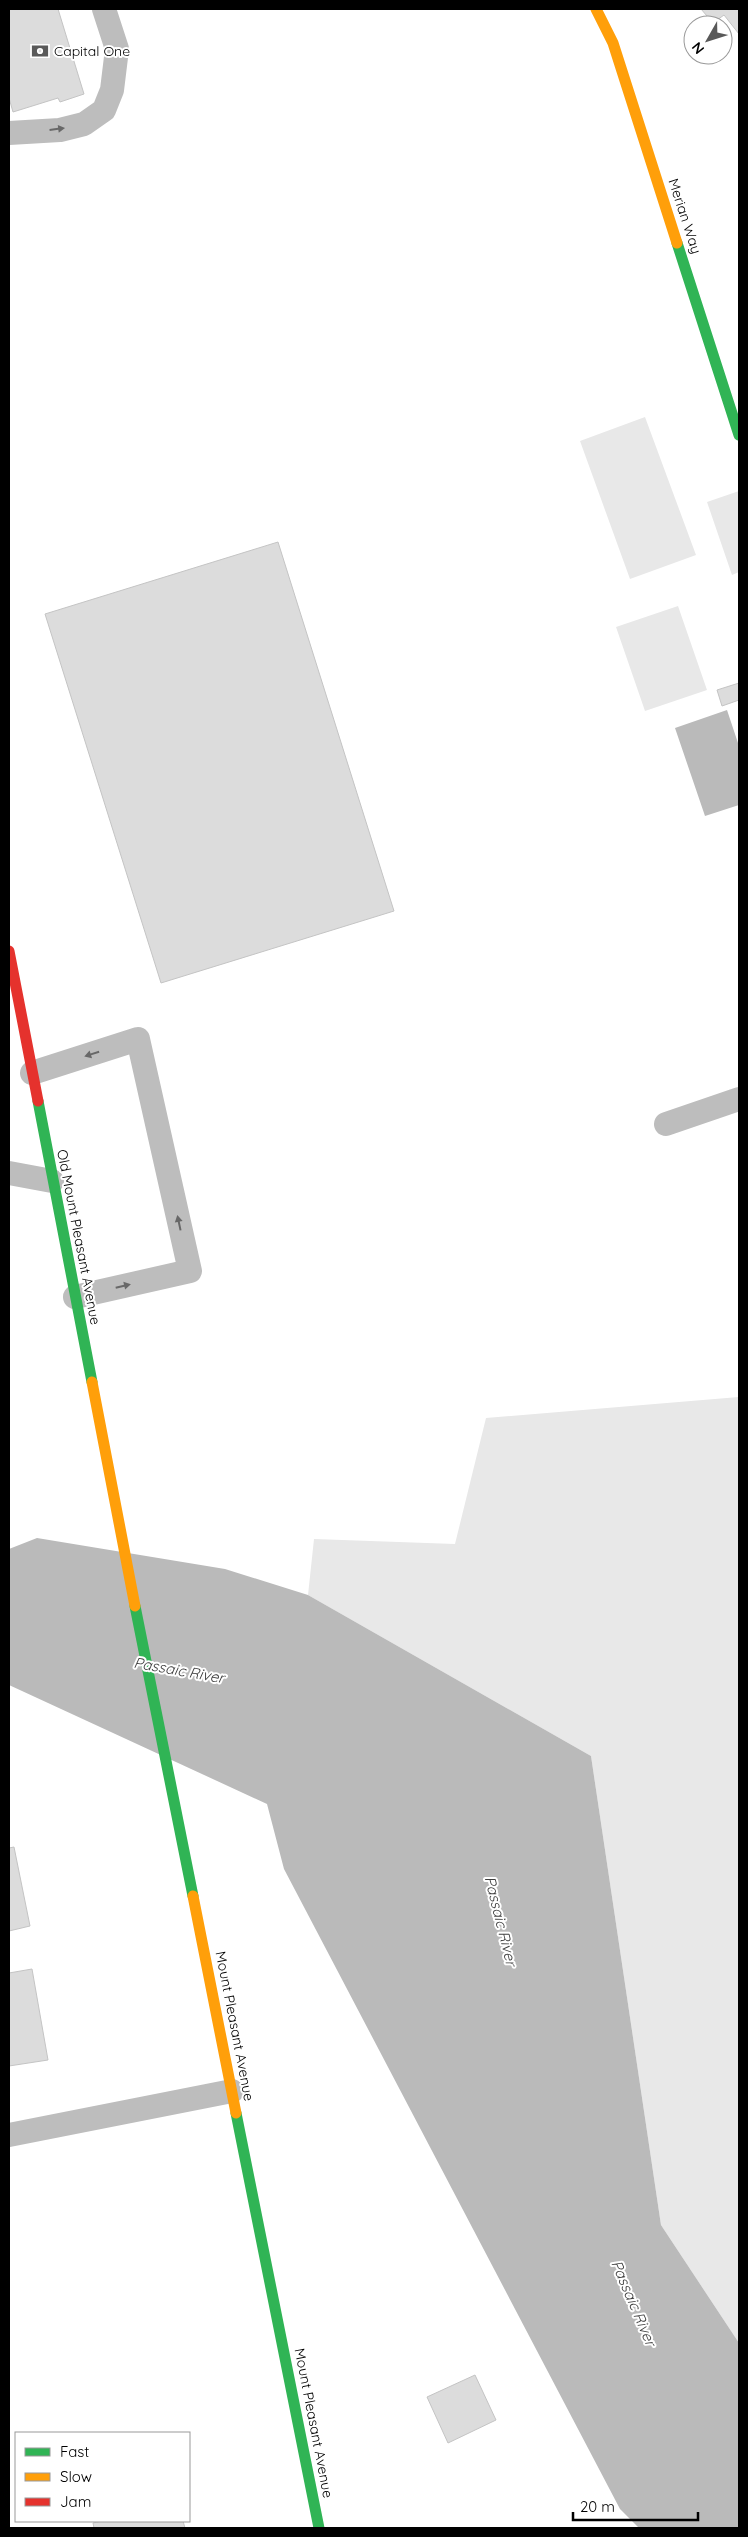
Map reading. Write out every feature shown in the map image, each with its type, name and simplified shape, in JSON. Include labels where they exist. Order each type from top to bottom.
[{"type":"street","name":"Merian Way","points":[[596,9],[613,43],[739,435]]},
{"type":"street","name":"Old Mount Pleasant Avenue","points":[[9,951],[120,1530]]},
{"type":"street","name":"Mount Pleasant Avenue","points":[[120,1530],[319,2528]]},
{"type":"lane","points":[[9,133],[60,130],[84,124],[104,110],[112,90],[117,49],[104,9]]},
{"type":"lane","points":[[32,1073],[138,1039],[190,1271],[75,1297]]},
{"type":"lane","points":[[666,1124],[739,1099]]},
{"type":"lane","points":[[9,1173],[52,1181]]},
{"type":"lane","points":[[9,2135],[232,2091]]},
{"type":"shaded area","points":[[645,417],[696,555],[630,579],[580,441]]},
{"type":"shaded area","points":[[739,491],[739,572],[732,575],[707,502]]},
{"type":"shaded area","points":[[678,606],[707,690],[645,711],[616,627]]},
{"type":"shaded area","points":[[739,1397],[739,2343],[661,2225],[591,1756],[308,1595],[314,1539],[455,1544],[486,1418]]},
{"type":"water","points":[[727,710],[739,746],[739,805],[705,816],[675,728]]},
{"type":"water","name":"Passaic River","points":[[37,1538],[225,1569],[308,1595],[591,1756],[661,2225],[739,2343],[739,2528],[639,2528],[620,2509],[284,1869],[267,1804],[9,1685],[9,1549]]},
{"type":"building","name":"Capital One","points":[[9,9],[58,9],[84,94],[60,102],[58,98],[13,112],[9,98]]},
{"type":"building","points":[[701,9],[739,9],[739,34],[733,26],[733,15],[706,15]]},
{"type":"building","points":[[278,542],[394,911],[161,983],[45,614]]},
{"type":"building","points":[[739,683],[739,700],[722,706],[717,690]]},
{"type":"building","points":[[14,1847],[30,1926],[9,1931],[9,1848]]},
{"type":"building","points":[[32,1969],[48,2060],[9,2066],[9,1973]]},
{"type":"building","points":[[475,2375],[496,2420],[448,2443],[427,2397]]},
{"type":"building","points":[[183,2522],[185,2528],[94,2528],[93,2523]]},
{"type":"traffic: fast","points":[[677,243],[739,435]]},
{"type":"traffic: fast","points":[[38,1101],[92,1382]]},
{"type":"traffic: fast","points":[[135,1606],[193,1896]]},
{"type":"traffic: fast","points":[[236,2113],[319,2528]]},
{"type":"traffic: slow","points":[[596,9],[613,43],[677,243]]},
{"type":"traffic: slow","points":[[92,1382],[135,1606]]},
{"type":"traffic: slow","points":[[193,1896],[236,2113]]},
{"type":"traffic: jam","points":[[9,951],[38,1101]]},
{"type":"place","name":"Capital One","points":[[40,51]]}]
